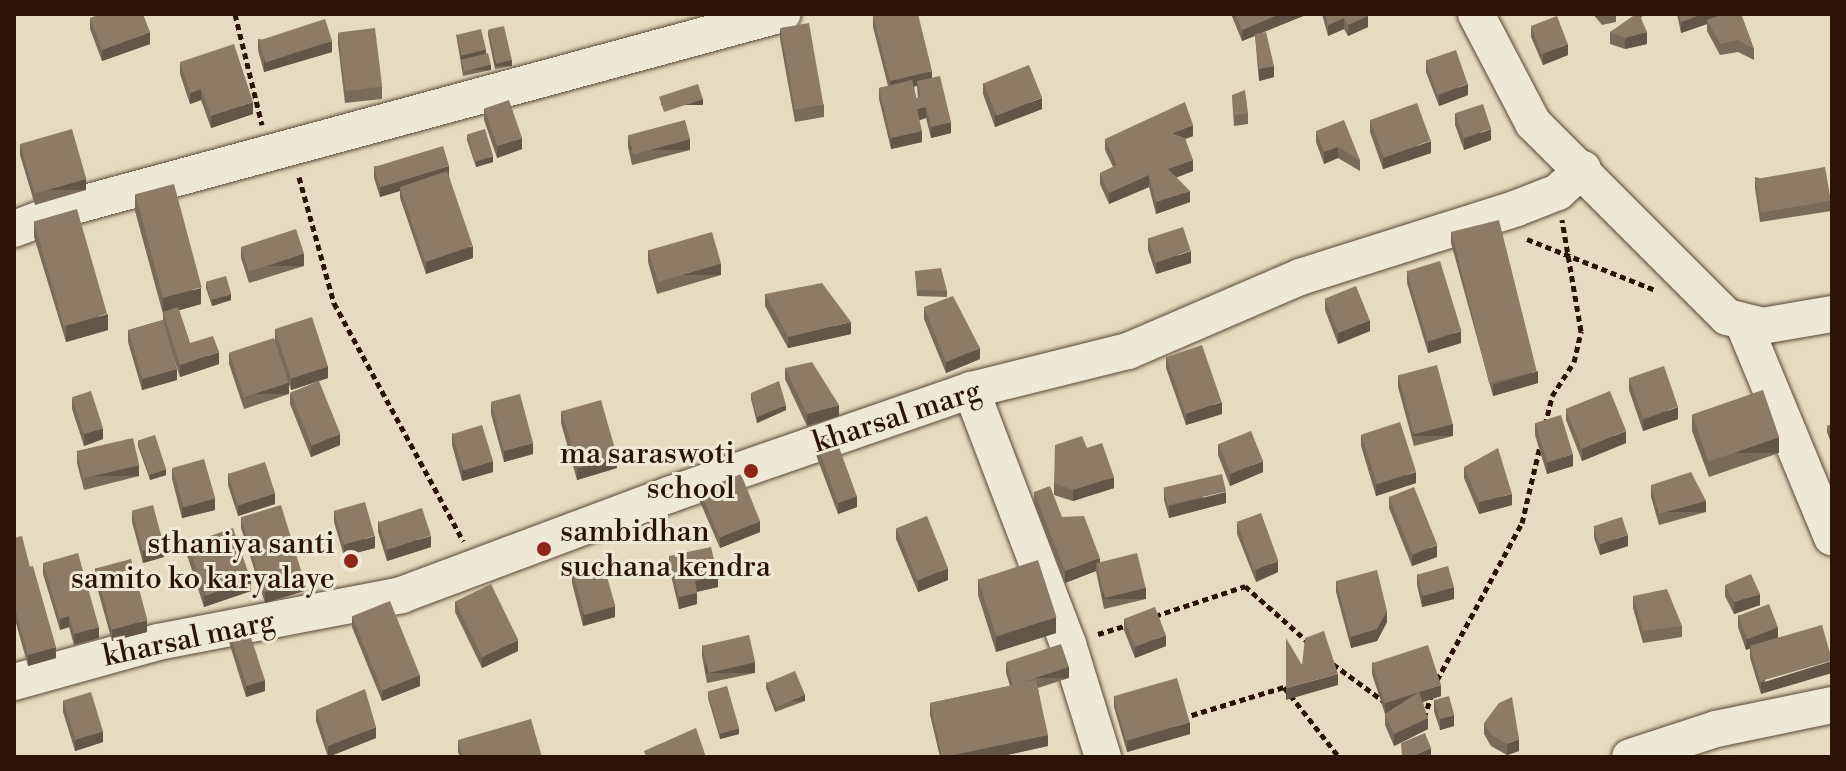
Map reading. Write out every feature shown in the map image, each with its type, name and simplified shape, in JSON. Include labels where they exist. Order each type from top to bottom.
[{"type":"street","points":[[14,229],[74,206],[782,14]]},
{"type":"street","points":[[1476,14],[1533,123],[1570,180],[1727,317],[1744,325],[1832,314]]},
{"type":"street","name":"kharsal marg","points":[[14,682],[158,642],[401,595],[971,390],[1128,351],[1300,277],[1517,208],[1570,180]]},
{"type":"street","points":[[1744,325],[1832,537]]},
{"type":"street","points":[[971,390],[1068,644],[1103,757]]},
{"type":"street","points":[[1630,757],[1716,729],[1832,705]]},
{"type":"path","points":[[235,14],[301,195],[334,303],[475,568]]},
{"type":"path","points":[[1420,729],[1441,670],[1522,523],[1552,396],[1574,362],[1581,331],[1567,258],[1570,180]]},
{"type":"path","points":[[1517,208],[1524,237],[1567,258],[1667,295]]},
{"type":"path","points":[[1068,644],[1245,586],[1313,647]]},
{"type":"path","points":[[1325,657],[1396,711]]},
{"type":"path","points":[[1170,722],[1284,687],[1339,757]]},
{"type":"building","points":[[101,14],[143,14],[150,32],[102,50],[90,18]]},
{"type":"building","points":[[918,14],[932,71],[890,81],[873,16]]},
{"type":"building","points":[[1235,14],[1280,14],[1242,30]]},
{"type":"building","points":[[1325,14],[1368,16],[1348,25],[1344,18],[1328,25]]},
{"type":"building","points":[[1639,14],[1647,32],[1625,38],[1610,32]]},
{"type":"building","points":[[1679,14],[1703,14],[1681,22]]},
{"type":"building","points":[[1724,14],[1741,14],[1754,49],[1738,40],[1720,44],[1707,20]]},
{"type":"building","points":[[1557,16],[1568,44],[1542,54],[1531,26]]},
{"type":"building","points":[[325,19],[332,41],[266,63],[258,41]]},
{"type":"building","points":[[809,23],[823,105],[795,110],[780,28]]},
{"type":"building","points":[[504,26],[512,60],[496,64],[488,30]]},
{"type":"building","points":[[375,28],[382,87],[345,91],[338,33]]},
{"type":"building","points":[[481,29],[486,49],[462,55],[457,35]]},
{"type":"building","points":[[1266,32],[1274,66],[1259,69],[1255,34]]},
{"type":"building","points":[[234,44],[253,102],[211,116],[201,89],[190,93],[180,62]]},
{"type":"building","points":[[1456,50],[1468,84],[1437,94],[1426,60]]},
{"type":"building","points":[[488,53],[491,65],[464,71],[461,60]]},
{"type":"building","points":[[1029,65],[1042,97],[997,116],[984,83]]},
{"type":"building","points":[[940,76],[951,122],[931,127],[926,107],[917,109],[922,131],[891,138],[879,88],[912,80],[916,98],[921,97],[917,81]]},
{"type":"building","points":[[698,84],[703,99],[664,112],[659,97]]},
{"type":"building","points":[[1245,90],[1248,113],[1234,115],[1232,95]]},
{"type":"building","points":[[509,100],[522,138],[497,146],[484,108]]},
{"type":"building","points":[[1185,102],[1193,125],[1172,133],[1185,138],[1193,160],[1168,169],[1190,191],[1156,202],[1149,175],[1109,193],[1100,173],[1117,165],[1105,139]]},
{"type":"building","points":[[1417,103],[1431,141],[1384,158],[1370,120]]},
{"type":"building","points":[[1483,104],[1491,129],[1463,138],[1455,113]]},
{"type":"building","points":[[685,120],[690,139],[633,155],[628,135]]},
{"type":"building","points":[[1344,120],[1360,160],[1338,147],[1324,152],[1316,131]]},
{"type":"building","points":[[72,129],[86,179],[34,194],[20,144]]},
{"type":"building","points":[[485,129],[493,156],[475,161],[467,135]]},
{"type":"building","points":[[443,146],[449,166],[380,187],[374,167]]},
{"type":"building","points":[[1825,167],[1831,200],[1761,213],[1755,179]]},
{"type":"building","points":[[447,171],[473,246],[425,262],[400,187]]},
{"type":"building","points":[[174,184],[202,287],[163,298],[135,194]]},
{"type":"building","points":[[77,209],[107,314],[64,326],[34,221]]},
{"type":"building","points":[[1499,220],[1537,371],[1489,383],[1451,232]]},
{"type":"building","points":[[1183,227],[1191,251],[1156,262],[1148,238]]},
{"type":"building","points":[[296,229],[304,254],[249,272],[241,247]]},
{"type":"building","points":[[712,232],[721,264],[658,282],[649,250]]},
{"type":"building","points":[[1440,261],[1461,331],[1428,341],[1407,271]]},
{"type":"building","points":[[941,268],[947,291],[917,290],[915,271]]},
{"type":"building","points":[[226,276],[231,294],[211,300],[206,282]]},
{"type":"building","points":[[822,283],[851,322],[788,337],[765,294]]},
{"type":"building","points":[[1356,286],[1370,320],[1338,333],[1324,299]]},
{"type":"building","points":[[953,296],[980,348],[946,362],[924,307]]},
{"type":"building","points":[[178,307],[190,343],[213,336],[219,352],[180,365],[163,312]]},
{"type":"building","points":[[312,317],[328,366],[291,379],[275,329]]},
{"type":"building","points":[[163,320],[177,369],[142,379],[128,330]]},
{"type":"building","points":[[274,338],[289,383],[244,397],[229,353]]},
{"type":"building","points":[[1202,345],[1222,402],[1186,414],[1166,357]]},
{"type":"building","points":[[812,362],[839,405],[807,414],[785,368]]},
{"type":"building","points":[[1437,365],[1453,424],[1414,434],[1398,375]]},
{"type":"building","points":[[1664,366],[1678,407],[1643,419],[1629,378]]},
{"type":"building","points":[[319,381],[340,434],[312,445],[290,393]]},
{"type":"building","points":[[779,381],[786,405],[757,417],[751,393]]},
{"type":"building","points":[[1763,390],[1779,437],[1708,462],[1692,414]]},
{"type":"building","points":[[91,391],[103,428],[84,434],[72,397]]},
{"type":"building","points":[[1610,391],[1626,431],[1582,449],[1565,409]]},
{"type":"building","points":[[520,394],[533,443],[504,451],[491,402]]},
{"type":"building","points":[[601,400],[617,457],[578,468],[562,411]]},
{"type":"building","points":[[1561,415],[1573,454],[1547,462],[1535,423]]},
{"type":"building","points":[[1400,422],[1416,471],[1377,484],[1361,435]]},
{"type":"building","points":[[482,425],[493,461],[463,470],[452,434]]},
{"type":"building","points":[[1251,431],[1263,461],[1231,474],[1219,444]]},
{"type":"building","points":[[155,435],[166,469],[149,475],[138,441]]},
{"type":"building","points":[[835,436],[857,496],[838,503],[816,443]]},
{"type":"building","points":[[1082,436],[1087,448],[1102,443],[1114,477],[1073,490],[1054,483],[1055,445]]},
{"type":"building","points":[[133,438],[139,465],[83,478],[76,451]]},
{"type":"building","points":[[1498,448],[1512,494],[1479,502],[1464,467]]},
{"type":"building","points":[[204,459],[215,498],[184,508],[172,468]]},
{"type":"building","points":[[265,462],[275,493],[238,505],[228,474]]},
{"type":"building","points":[[1691,472],[1706,501],[1659,514],[1651,485]]},
{"type":"building","points":[[741,474],[760,521],[719,538],[700,490]]},
{"type":"building","points":[[1222,474],[1226,492],[1168,505],[1164,487]]},
{"type":"building","points":[[1050,486],[1062,517],[1084,516],[1100,558],[1065,571],[1034,492]]},
{"type":"building","points":[[1414,487],[1437,544],[1412,555],[1389,497]]},
{"type":"building","points":[[365,502],[375,536],[344,544],[334,511]]},
{"type":"building","points":[[153,505],[164,545],[142,550],[132,511]]},
{"type":"building","points":[[281,505],[304,580],[264,592],[241,517]]},
{"type":"building","points":[[422,508],[431,536],[387,550],[378,522]]},
{"type":"building","points":[[1261,513],[1278,561],[1254,570],[1237,522]]},
{"type":"building","points":[[927,516],[948,568],[917,580],[896,528]]},
{"type":"building","points":[[1622,517],[1628,535],[1599,544],[1593,526]]},
{"type":"building","points":[[233,528],[251,580],[206,596],[188,544]]},
{"type":"building","points":[[22,536],[30,567],[14,571],[14,538]]},
{"type":"building","points":[[711,547],[718,576],[695,581],[697,593],[679,597],[669,556]]},
{"type":"building","points":[[78,553],[99,627],[74,634],[69,616],[60,619],[43,563]]},
{"type":"building","points":[[1137,553],[1146,588],[1105,598],[1096,563]]},
{"type":"building","points":[[131,559],[147,620],[112,629],[95,569]]},
{"type":"building","points":[[1038,560],[1057,617],[997,637],[978,579]]},
{"type":"building","points":[[603,563],[615,606],[585,615],[572,572]]},
{"type":"building","points":[[33,566],[56,647],[28,655],[14,605],[14,571]]},
{"type":"building","points":[[1448,566],[1454,587],[1423,596],[1417,575]]},
{"type":"building","points":[[1377,570],[1387,611],[1377,629],[1351,637],[1336,581]]},
{"type":"building","points":[[1751,574],[1760,594],[1734,602],[1725,585]]},
{"type":"building","points":[[491,584],[518,640],[482,657],[455,602]]},
{"type":"building","points":[[1667,589],[1682,626],[1643,631],[1633,596]]},
{"type":"building","points":[[390,601],[420,675],[382,691],[352,616]]},
{"type":"building","points":[[1769,604],[1778,627],[1747,639],[1738,616]]},
{"type":"building","points":[[1155,607],[1166,635],[1135,647],[1124,619]]},
{"type":"building","points":[[247,625],[265,680],[247,686],[229,631]]},
{"type":"building","points":[[1822,625],[1832,661],[1760,681],[1750,646]]},
{"type":"building","points":[[1324,631],[1338,674],[1286,688],[1286,638],[1302,665],[1305,638]]},
{"type":"building","points":[[749,635],[755,662],[709,673],[702,646]]},
{"type":"building","points":[[1061,644],[1069,667],[1023,682],[1036,680],[1048,735],[942,757],[930,703],[1013,685],[1006,662]]},
{"type":"building","points":[[1428,645],[1441,685],[1385,703],[1372,663]]},
{"type":"building","points":[[795,671],[805,695],[777,707],[766,683]]},
{"type":"building","points":[[1177,678],[1190,722],[1126,740],[1114,696]]},
{"type":"building","points":[[727,686],[739,728],[720,734],[708,692]]},
{"type":"building","points":[[365,689],[376,727],[328,746],[316,710]]},
{"type":"building","points":[[91,692],[103,731],[75,740],[63,700]]},
{"type":"building","points":[[1419,692],[1428,718],[1394,734],[1385,714]]},
{"type":"building","points":[[1449,696],[1454,715],[1440,719],[1435,700]]},
{"type":"building","points":[[1512,697],[1519,739],[1507,744],[1491,735],[1484,723],[1499,703]]},
{"type":"building","points":[[531,719],[542,757],[463,757],[458,740]]},
{"type":"building","points":[[696,728],[706,757],[646,757],[644,751]]},
{"type":"building","points":[[1425,733],[1431,748],[1402,757],[1401,743]]},
{"type":"place","name":"ma saraswoti school","points":[[751,471]]},
{"type":"place","name":"sambidhan suchana kendra","points":[[544,549]]},
{"type":"place","name":"sthaniya santi samito ko karyalaye","points":[[351,561]]}]
